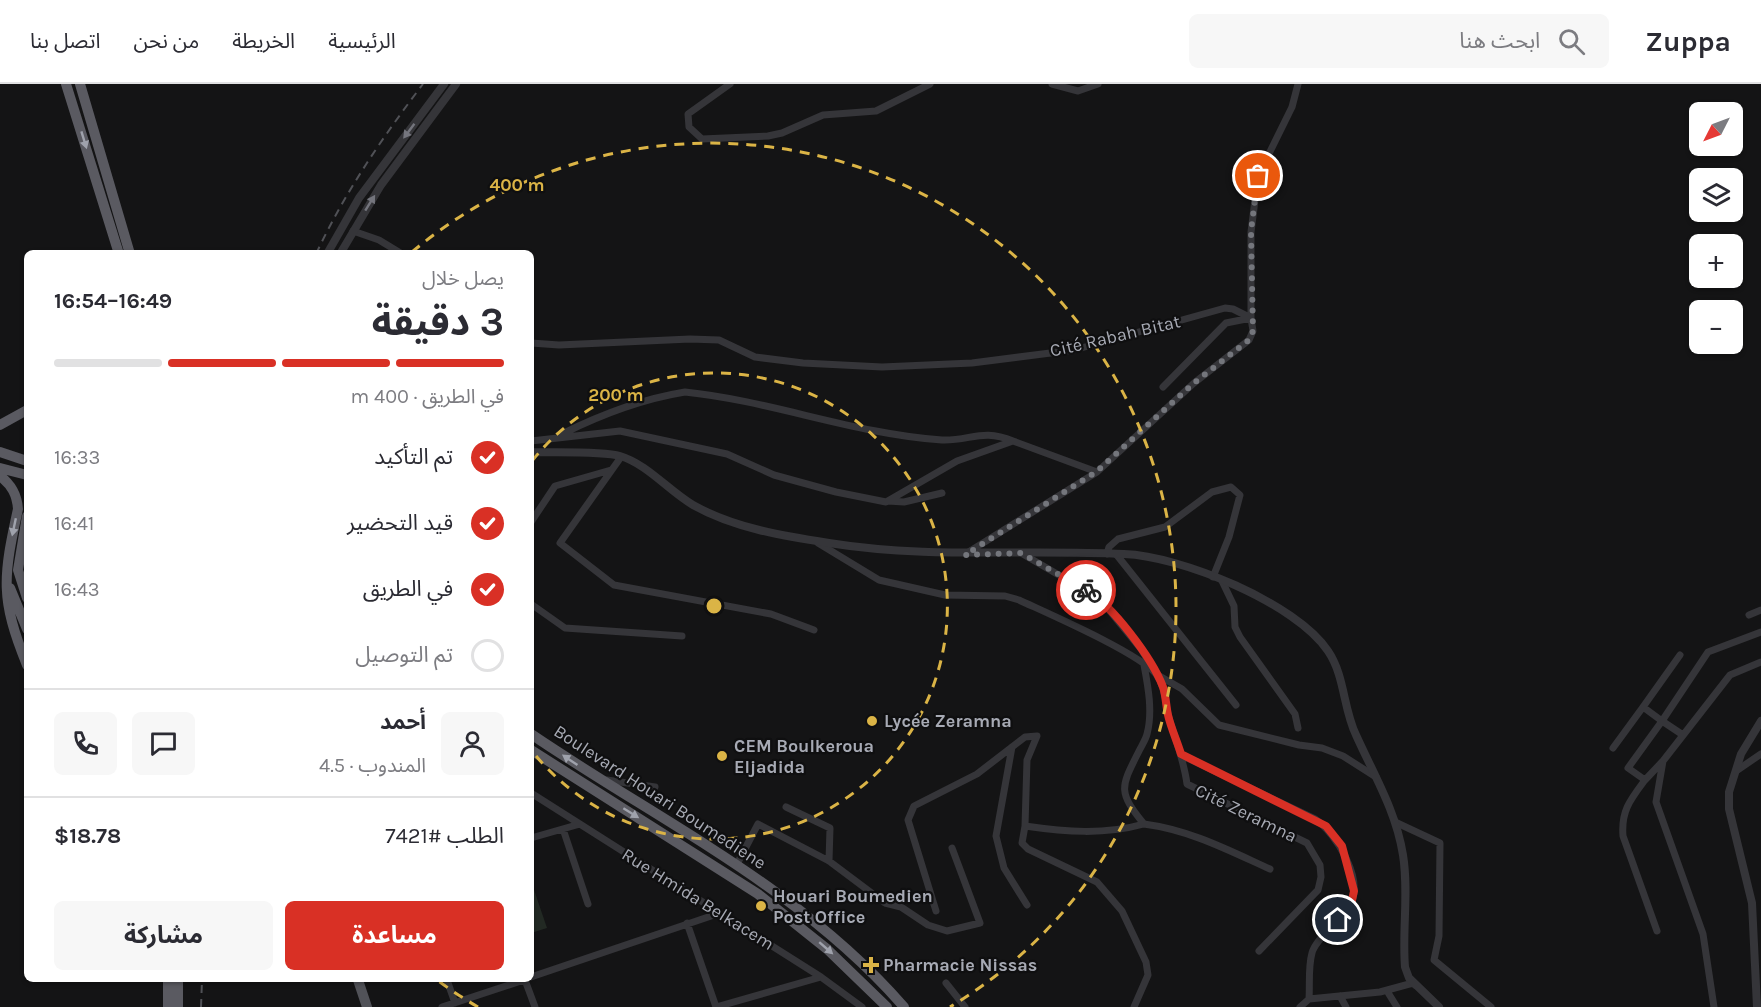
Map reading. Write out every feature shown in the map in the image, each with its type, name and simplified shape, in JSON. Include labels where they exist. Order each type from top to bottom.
[{"type":"highway","points":[[66,84],[117,250]]},
{"type":"highway","points":[[80,84],[130,250]]},
{"type":"highway","points":[[0,425],[24,412]]},
{"type":"highway","points":[[0,452],[24,459]]},
{"type":"highway","points":[[0,468],[24,474]]},
{"type":"highway","points":[[0,476],[13,489],[18,509],[7,564],[7,608],[24,656]]},
{"type":"highway","points":[[24,534],[18,570],[24,589]]},
{"type":"highway","points":[[7,564],[11,596],[24,623]]},
{"type":"highway","name":"Boulevard Houari Boumediene","points":[[534,736],[598,779],[737,864],[825,928],[881,981],[904,1007]]},
{"type":"highway","name":"Boulevard Houari Boumediene","points":[[534,752],[758,894],[827,949],[887,1007]]},
{"type":"highway","points":[[534,760],[569,782],[582,782]]},
{"type":"highway","points":[[168,982],[168,1007]]},
{"type":"highway","points":[[178,982],[178,1007]]},
{"type":"main road","points":[[359,982],[367,1007]]},
{"type":"street","points":[[329,250],[359,198],[444,84]]},
{"type":"street","points":[[342,250],[381,185],[456,84]]},
{"type":"street","points":[[730,84],[688,114],[689,127],[702,139],[768,136],[782,133],[823,116],[876,111],[930,84]]},
{"type":"street","points":[[1052,84],[1078,91],[1098,84]]},
{"type":"street","points":[[965,555],[1096,472],[1194,383],[1249,340],[1253,331],[1251,231],[1258,176],[1292,107],[1298,84]]},
{"type":"street","points":[[353,231],[380,240],[396,250]]},
{"type":"street","name":"Cité Rabah Bitat","points":[[534,343],[559,345],[719,340],[755,357],[803,363],[891,367],[972,363],[1074,350],[1225,308],[1233,309],[1251,318]]},
{"type":"street","points":[[1163,387],[1226,323],[1251,318]]},
{"type":"street","points":[[557,436],[589,420],[664,396],[685,392],[890,435],[946,440],[996,434],[1096,472]]},
{"type":"street","points":[[534,440],[557,436],[620,431],[727,454],[774,475],[836,492],[904,502],[942,493]]},
{"type":"street","points":[[888,501],[957,461],[1013,441]]},
{"type":"street","points":[[534,452],[621,457],[694,505],[722,518],[750,527],[878,551],[965,555],[1112,554],[1167,561],[1213,577],[1292,615],[1306,626],[1324,646],[1339,675],[1347,715],[1393,810],[1403,856],[1405,968],[1433,1007]]},
{"type":"street","points":[[621,457],[560,543],[614,585],[771,614],[814,630]]},
{"type":"street","points":[[534,518],[555,486],[611,470]]},
{"type":"street","points":[[1213,577],[1229,537],[1240,495],[1231,487],[1212,492],[1165,527],[1118,539],[1109,547],[1112,554],[1236,705]]},
{"type":"street","points":[[816,541],[879,580],[945,595],[1005,596],[1019,600],[1143,665],[1182,689],[1219,725],[1299,745],[1322,748],[1343,756],[1376,777]]},
{"type":"street","name":"Cité Zeramna","points":[[1021,553],[1100,599],[1141,649],[1163,688],[1168,716],[1181,754],[1187,784],[1307,843],[1320,865],[1321,877],[1318,890],[1259,951]]},
{"type":"street","points":[[1222,581],[1234,606],[1235,627],[1240,637],[1295,714],[1298,728]]},
{"type":"street","points":[[534,605],[565,628],[682,636]]},
{"type":"street","points":[[1749,615],[1761,610]]},
{"type":"street","points":[[1645,780],[1628,768],[1708,652],[1761,632]]},
{"type":"street","points":[[1613,748],[1680,655]]},
{"type":"street","points":[[1657,931],[1623,836],[1622,820],[1625,806],[1730,675],[1761,662]]},
{"type":"street","points":[[1143,665],[1149,691],[1147,734],[1124,780],[1123,793],[1144,824]]},
{"type":"street","points":[[1643,707],[1683,735]]},
{"type":"street","points":[[1757,1007],[1752,903],[1729,809],[1729,792],[1742,754],[1761,721]]},
{"type":"street","points":[[936,911],[908,820],[914,806],[977,774],[1025,737],[1037,736],[1027,760],[1024,787],[1025,826],[1022,843],[1028,849],[1097,882],[1122,911],[1146,962],[1148,975],[1134,1007]]},
{"type":"street","points":[[1012,747],[996,837],[1004,868],[1027,905]]},
{"type":"street","name":"Cité Zeramna","points":[[1181,754],[1315,819],[1326,826],[1342,846],[1354,891],[1351,905],[1312,951],[1309,999]]},
{"type":"street","points":[[1736,771],[1761,754]]},
{"type":"street","points":[[1663,761],[1656,802],[1703,934],[1714,1007]]},
{"type":"street","points":[[598,779],[654,787]]},
{"type":"street","name":"Rue Hmida Belkacem","points":[[534,795],[821,977],[862,1007]]},
{"type":"street","points":[[786,807],[830,828],[829,861]]},
{"type":"street","points":[[1395,822],[1440,843],[1439,936],[1434,960],[1491,1007]]},
{"type":"street","points":[[534,837],[580,824]]},
{"type":"street","points":[[737,864],[758,824],[829,861],[885,903],[901,907],[928,925],[947,931],[980,923],[952,848]]},
{"type":"street","points":[[1025,826],[1071,833],[1120,831],[1144,824],[1174,828],[1194,834],[1270,869]]},
{"type":"street","points":[[563,829],[588,904]]},
{"type":"street","points":[[534,976],[720,913]]},
{"type":"street","points":[[687,923],[715,1007],[821,977]]},
{"type":"street","points":[[448,982],[455,1003]]},
{"type":"street","points":[[442,1007],[519,982]]},
{"type":"street","points":[[526,982],[535,1007]]},
{"type":"street","points":[[1300,1007],[1309,999],[1387,991],[1413,982]]},
{"type":"street","points":[[1413,982],[1439,1007]]},
{"type":"street","points":[[946,983],[965,1007]]},
{"type":"street","points":[[1387,991],[1397,1007]]},
{"type":"street","points":[[1340,996],[1346,1007]]},
{"type":"shaded area","points":[[534,890],[547,928],[534,932]]},
{"type":"railway","points":[[318,250],[365,166],[423,84]]},
{"type":"railway","points":[[201,1007],[202,982]]},
{"type":"way so far","points":[[1086,590],[1021,553],[965,555],[1096,472],[1194,383],[1249,340],[1253,331],[1251,231],[1258,176]]},
{"type":"place","name":"Lycée Zeramna","points":[[872,721]]},
{"type":"place","name":"CEM Boulkeroua Eljadida","points":[[722,756]]},
{"type":"place","name":"Houari Boumedien Post Office","points":[[761,906]]},
{"type":"place","name":"Pharmacie Nissas","points":[[871,965]]},
{"type":"route","points":[[1086,590],[1100,599],[1141,649],[1156,674],[1163,688],[1168,716],[1181,754],[1315,819],[1326,826],[1336,837],[1342,846],[1354,891],[1351,905],[1338,920]]}]
